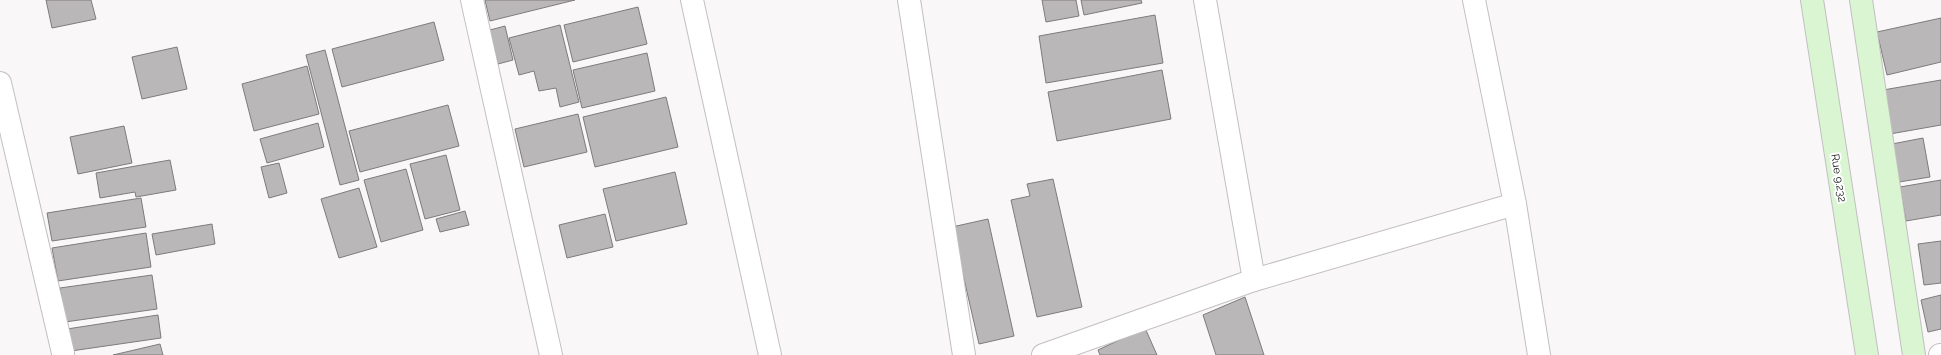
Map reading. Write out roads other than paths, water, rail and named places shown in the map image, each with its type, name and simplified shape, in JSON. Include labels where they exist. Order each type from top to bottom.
[{"type":"street","points":[[472,0],[551,355]]},
{"type":"street","points":[[692,0],[770,355]]},
{"type":"street","points":[[909,0],[964,355]]},
{"type":"street","points":[[1205,0],[1254,280]]},
{"type":"street","points":[[1474,0],[1515,204],[1539,355]]},
{"type":"street","name":"Rue 9.232","points":[[1812,0],[1867,355]]},
{"type":"street","points":[[1861,0],[1914,355]]},
{"type":"street","points":[[0,83],[63,352]]},
{"type":"street","points":[[1043,355],[1254,280],[1515,204]]}]
